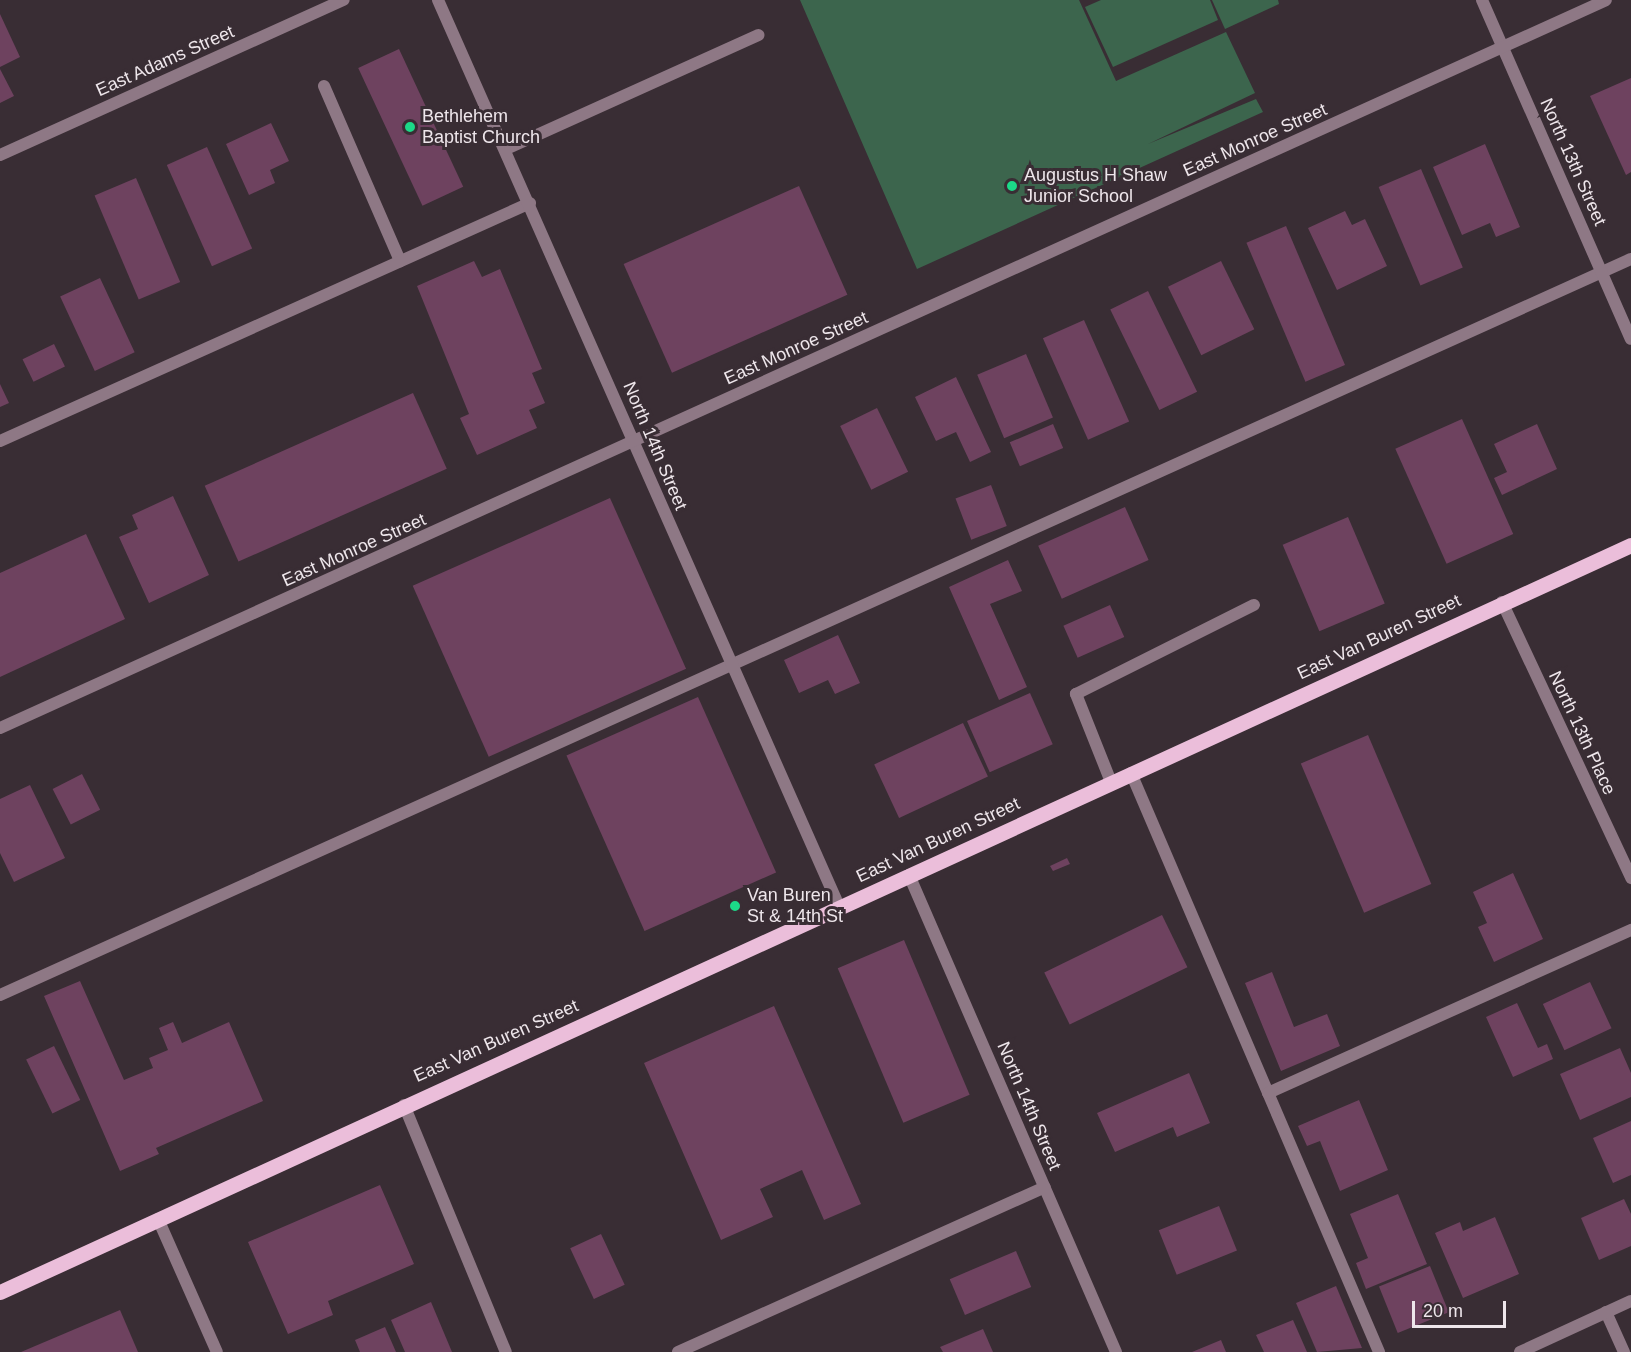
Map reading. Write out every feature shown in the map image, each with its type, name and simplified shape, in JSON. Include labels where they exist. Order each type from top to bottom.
[{"type":"main road","name":"East Van Buren Street","points":[[0,1292],[1502,602],[1631,545]]},
{"type":"street","name":"East Adams Street","points":[[0,155],[344,0]]},
{"type":"street","name":"North 14th Street","points":[[438,0],[530,203],[731,666],[839,906]]},
{"type":"street","name":"North 13th Street","points":[[1482,0],[1631,339]]},
{"type":"street","name":"East Monroe Street","points":[[0,728],[1606,0]]},
{"type":"street","points":[[506,149],[758,36]]},
{"type":"street","points":[[324,86],[400,261]]},
{"type":"street","points":[[0,441],[530,203]]},
{"type":"street","points":[[0,995],[1631,259]]},
{"type":"street","name":"North 13th Place","points":[[1502,602],[1631,878]]},
{"type":"street","points":[[1111,782],[1076,694],[1254,605]]},
{"type":"street","points":[[1131,773],[1379,1352]]},
{"type":"street","name":"North 14th Street","points":[[909,874],[1116,1352]]},
{"type":"street","points":[[1268,1093],[1631,930]]},
{"type":"street","points":[[404,1105],[506,1352]]},
{"type":"street","points":[[678,1352],[1045,1187]]},
{"type":"street","points":[[158,1219],[217,1352]]},
{"type":"street","points":[[1520,1352],[1631,1301]]},
{"type":"street","points":[[1606,1312],[1624,1352]]},
{"type":"green space","name":"Augustus H Shaw Junior School","points":[[800,0],[1079,0],[1116,81],[1226,32],[1255,93],[1148,144],[1256,99],[1263,112],[917,269]]},
{"type":"green space","points":[[1101,0],[1210,0],[1218,20],[1113,67],[1085,7]]},
{"type":"green space","points":[[1212,0],[1278,0],[1279,4],[1225,29]]},
{"type":"building","points":[[0,14],[20,57],[0,67]]},
{"type":"building","name":"Bethlehem Baptist Church","points":[[399,49],[463,187],[422,206],[358,68]]},
{"type":"building","points":[[0,69],[14,96],[0,103]]},
{"type":"building","points":[[1631,78],[1631,172],[1626,175],[1590,96]]},
{"type":"building","points":[[271,123],[289,161],[270,170],[275,183],[249,195],[226,144]]},
{"type":"building","points":[[1485,144],[1520,227],[1496,237],[1490,223],[1462,235],[1433,167]]},
{"type":"building","points":[[207,147],[252,248],[212,266],[167,165]]},
{"type":"building","points":[[1421,169],[1463,267],[1420,285],[1379,187]]},
{"type":"building","points":[[136,178],[180,282],[139,300],[95,196]]},
{"type":"building","points":[[799,186],[847,295],[672,373],[624,264]]},
{"type":"building","points":[[1345,211],[1352,225],[1365,219],[1387,266],[1337,290],[1308,228]]},
{"type":"building","points":[[1286,226],[1345,365],[1305,382],[1246,243]]},
{"type":"building","points":[[474,261],[482,277],[500,269],[542,369],[532,373],[545,403],[529,410],[537,428],[477,455],[460,418],[469,414],[417,286]]},
{"type":"building","points":[[1221,261],[1254,329],[1201,355],[1168,287]]},
{"type":"building","points":[[100,278],[135,352],[95,371],[60,297]]},
{"type":"building","points":[[1148,291],[1197,392],[1159,410],[1110,309]]},
{"type":"building","points":[[1084,320],[1129,421],[1088,440],[1043,338]]},
{"type":"building","points":[[54,344],[65,366],[34,382],[23,359]]},
{"type":"building","points":[[1026,354],[1053,418],[1004,438],[977,375]]},
{"type":"building","points":[[956,377],[991,452],[970,462],[956,432],[936,441],[915,397]]},
{"type":"building","points":[[0,384],[9,403],[0,407]]},
{"type":"building","points":[[413,393],[447,469],[238,562],[205,486]]},
{"type":"building","points":[[877,408],[908,472],[871,490],[840,426]]},
{"type":"building","points":[[1462,419],[1513,534],[1447,564],[1395,449]]},
{"type":"building","points":[[1053,424],[1063,448],[1020,466],[1010,442]]},
{"type":"building","points":[[1537,424],[1557,469],[1502,495],[1494,478],[1507,472],[1494,444]]},
{"type":"building","points":[[991,485],[1007,526],[971,540],[956,499]]},
{"type":"building","points":[[173,496],[209,575],[149,603],[119,537],[138,529],[132,515]]},
{"type":"building","points":[[610,498],[686,669],[489,757],[413,586]]},
{"type":"building","points":[[1125,507],[1149,560],[1062,599],[1038,546]]},
{"type":"building","points":[[1348,517],[1385,604],[1319,631],[1283,545]]},
{"type":"building","points":[[86,534],[125,619],[0,677],[0,573]]},
{"type":"building","points":[[1008,560],[1022,591],[990,604],[1027,687],[999,700],[949,587]]},
{"type":"building","points":[[1110,605],[1124,637],[1078,658],[1063,626]]},
{"type":"building","points":[[838,635],[860,683],[835,694],[828,680],[799,693],[784,660]]},
{"type":"building","points":[[1030,693],[1053,744],[990,772],[967,721]]},
{"type":"building","points":[[698,697],[776,872],[645,931],[566,756]]},
{"type":"building","points":[[963,723],[988,776],[899,818],[874,764]]},
{"type":"building","points":[[1368,735],[1431,884],[1364,913],[1301,764]]},
{"type":"building","points":[[82,774],[100,810],[71,825],[53,789]]},
{"type":"building","points":[[30,785],[65,858],[14,882],[0,853],[0,799]]},
{"type":"building","points":[[1067,858],[1070,864],[1053,871],[1050,866]]},
{"type":"building","points":[[1513,873],[1543,939],[1494,962],[1478,927],[1487,923],[1473,892]]},
{"type":"building","points":[[1162,915],[1187,967],[1070,1025],[1044,972]]},
{"type":"building","points":[[904,940],[970,1095],[903,1123],[838,968]]},
{"type":"building","points":[[1272,972],[1294,1027],[1327,1014],[1340,1046],[1281,1071],[1245,983]]},
{"type":"building","points":[[80,981],[124,1080],[153,1068],[149,1058],[168,1050],[159,1028],[173,1022],[182,1043],[229,1022],[263,1101],[156,1148],[159,1154],[120,1171],[44,996]]},
{"type":"building","points":[[1590,982],[1612,1028],[1564,1050],[1543,1004]]},
{"type":"building","points":[[1517,1003],[1538,1048],[1547,1044],[1553,1059],[1513,1077],[1486,1017]]},
{"type":"building","points":[[774,1006],[861,1204],[824,1220],[802,1170],[760,1189],[773,1217],[721,1240],[644,1063]]},
{"type":"building","points":[[54,1046],[80,1100],[52,1114],[26,1060]]},
{"type":"building","points":[[1620,1048],[1631,1073],[1631,1097],[1580,1120],[1560,1074]]},
{"type":"building","points":[[1189,1073],[1210,1123],[1177,1137],[1173,1127],[1115,1152],[1097,1113]]},
{"type":"building","points":[[1359,1100],[1388,1170],[1340,1191],[1320,1141],[1307,1146],[1298,1126]]},
{"type":"building","points":[[1631,1121],[1631,1175],[1613,1183],[1593,1138]]},
{"type":"building","points":[[380,1185],[414,1264],[328,1301],[333,1315],[288,1334],[248,1242]]},
{"type":"building","points":[[1398,1194],[1427,1264],[1366,1289],[1356,1263],[1368,1258],[1350,1214]]},
{"type":"building","points":[[1624,1199],[1631,1214],[1631,1246],[1599,1260],[1581,1218]]},
{"type":"building","points":[[1219,1206],[1237,1251],[1177,1275],[1159,1230]]},
{"type":"building","points":[[1495,1217],[1519,1274],[1463,1298],[1435,1233],[1460,1222],[1463,1231]]},
{"type":"building","points":[[601,1234],[625,1285],[594,1299],[570,1248]]},
{"type":"building","points":[[1016,1251],[1031,1287],[965,1315],[950,1279]]},
{"type":"building","points":[[1430,1266],[1449,1312],[1398,1333],[1379,1287]]},
{"type":"building","points":[[1336,1286],[1362,1348],[1317,1352],[1296,1303]]},
{"type":"building","points":[[431,1302],[452,1352],[405,1352],[391,1320]]},
{"type":"building","points":[[120,1310],[138,1352],[21,1352]]},
{"type":"building","points":[[1293,1320],[1307,1352],[1264,1352],[1256,1335]]},
{"type":"building","points":[[385,1327],[396,1352],[360,1352],[355,1340]]},
{"type":"building","points":[[983,1329],[993,1352],[943,1352],[940,1347]]},
{"type":"building","points":[[1221,1340],[1226,1352],[1192,1352]]},
{"type":"place","name":"Bethlehem Baptist Church","points":[[410,127]]},
{"type":"place","name":"Augustus H Shaw Junior School","points":[[1012,186]]},
{"type":"place","name":"Van Buren St & 14th St","points":[[735,906]]}]
